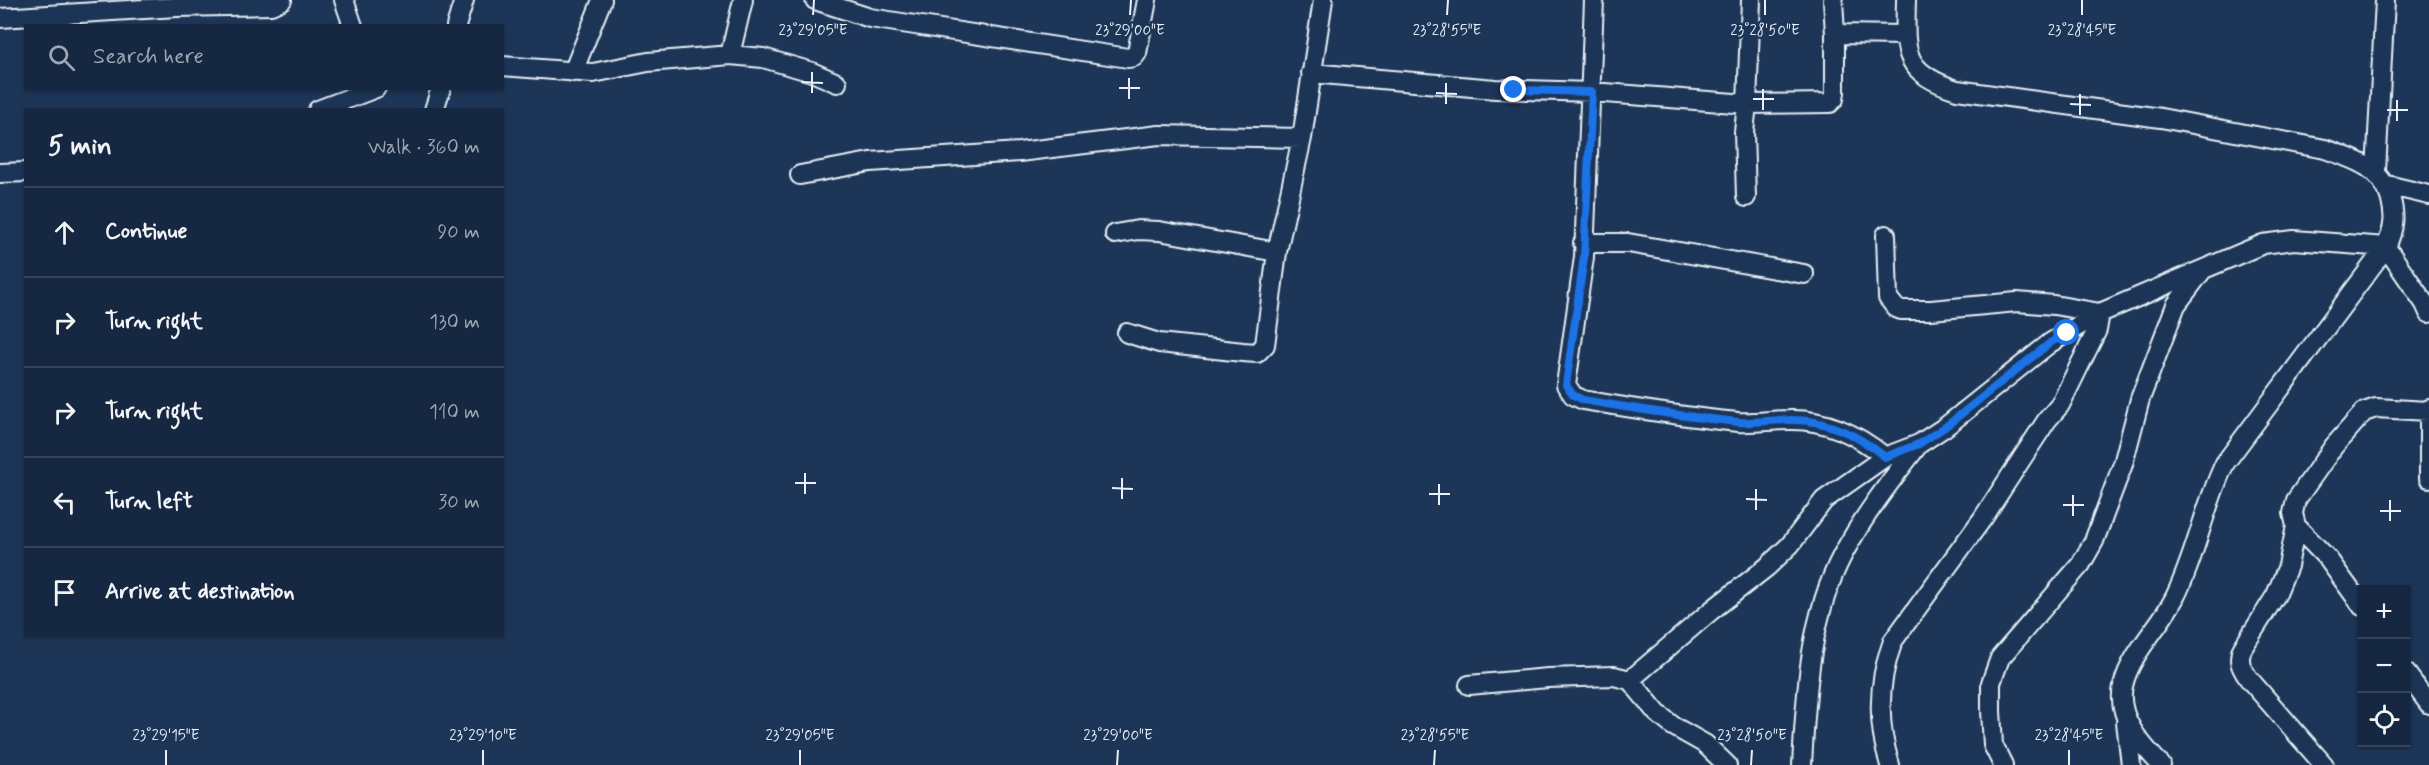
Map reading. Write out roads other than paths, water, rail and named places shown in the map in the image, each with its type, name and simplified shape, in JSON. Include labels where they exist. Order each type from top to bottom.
[{"type":"street","points":[[0,18],[179,4],[271,5],[282,0]]},
{"type":"street","points":[[344,0],[352,24]]},
{"type":"street","points":[[457,24],[464,0]]},
{"type":"street","points":[[573,72],[602,0]]},
{"type":"street","points":[[730,55],[743,0]]},
{"type":"street","points":[[815,0],[870,18],[1128,58],[1134,57],[1137,53],[1147,0]]},
{"type":"street","points":[[1127,333],[1160,343],[1257,353],[1265,345],[1277,252],[1302,138],[1323,0]]},
{"type":"street","points":[[1594,0],[1584,257],[1566,385],[1573,395],[1583,400],[1649,411],[1741,422],[1790,420],[1831,425],[1855,435],[1885,457]]},
{"type":"street","points":[[1746,197],[1744,132],[1751,0]]},
{"type":"street","points":[[1311,73],[1495,89],[1592,92],[1747,104],[1830,103],[1834,99],[1835,92],[1833,0]]},
{"type":"street","points":[[1906,0],[1906,51],[1912,63],[1924,76],[1938,84],[1957,90],[2161,118],[2325,148],[2350,158],[2381,179],[2429,195]]},
{"type":"street","points":[[2131,765],[2123,686],[2137,655],[2173,601],[2198,537],[2213,487],[2225,463],[2386,247],[2394,228],[2394,217],[2381,179],[2385,0]]},
{"type":"street","points":[[1835,34],[1905,35]]},
{"type":"street","points":[[504,66],[593,73],[648,62],[730,55],[763,58],[812,72],[837,83]]},
{"type":"street","points":[[323,108],[372,90]]},
{"type":"street","points":[[435,108],[440,90]]},
{"type":"street","points":[[800,175],[870,162],[1043,150],[1159,135],[1302,138]]},
{"type":"street","points":[[0,173],[24,172]]},
{"type":"street","points":[[1115,234],[1138,230],[1159,231],[1277,252]]},
{"type":"street","points":[[1886,235],[1888,298],[1896,308],[1901,310],[1931,310],[2017,302],[2054,305],[2100,313]]},
{"type":"street","points":[[1630,680],[1712,609],[1767,567],[1790,544],[1824,500],[1885,457],[1919,444],[1945,427],[2050,343],[2100,313],[2263,244],[2294,240],[2386,247]]},
{"type":"street","points":[[1583,243],[1628,243],[1803,274]]},
{"type":"street","points":[[2386,247],[2429,313]]},
{"type":"street","points":[[2003,765],[1993,745],[1991,711],[1991,683],[2000,658],[2081,564],[2094,541],[2123,464],[2140,399],[2176,305],[2205,268]]},
{"type":"street","points":[[1890,765],[1882,728],[1880,698],[1886,659],[1893,641],[1983,518],[2047,420],[2060,405],[2097,330],[2100,313]]},
{"type":"street","points":[[2324,765],[2249,680],[2239,658],[2242,649],[2276,595],[2288,566],[2296,526],[2293,513],[2296,500],[2334,446],[2364,412],[2376,408],[2429,410],[2429,477]]},
{"type":"street","points":[[1802,765],[1811,657],[1822,605],[1843,554],[1880,496],[1919,444]]},
{"type":"street","points":[[2296,526],[2328,559],[2357,600]]},
{"type":"street","points":[[1469,685],[1548,678],[1614,676],[1630,680],[1657,713],[1705,744],[1727,765]]},
{"type":"street","points":[[2411,680],[2429,704]]},
{"type":"street","points":[[2125,717],[2131,730],[2161,765]]}]
